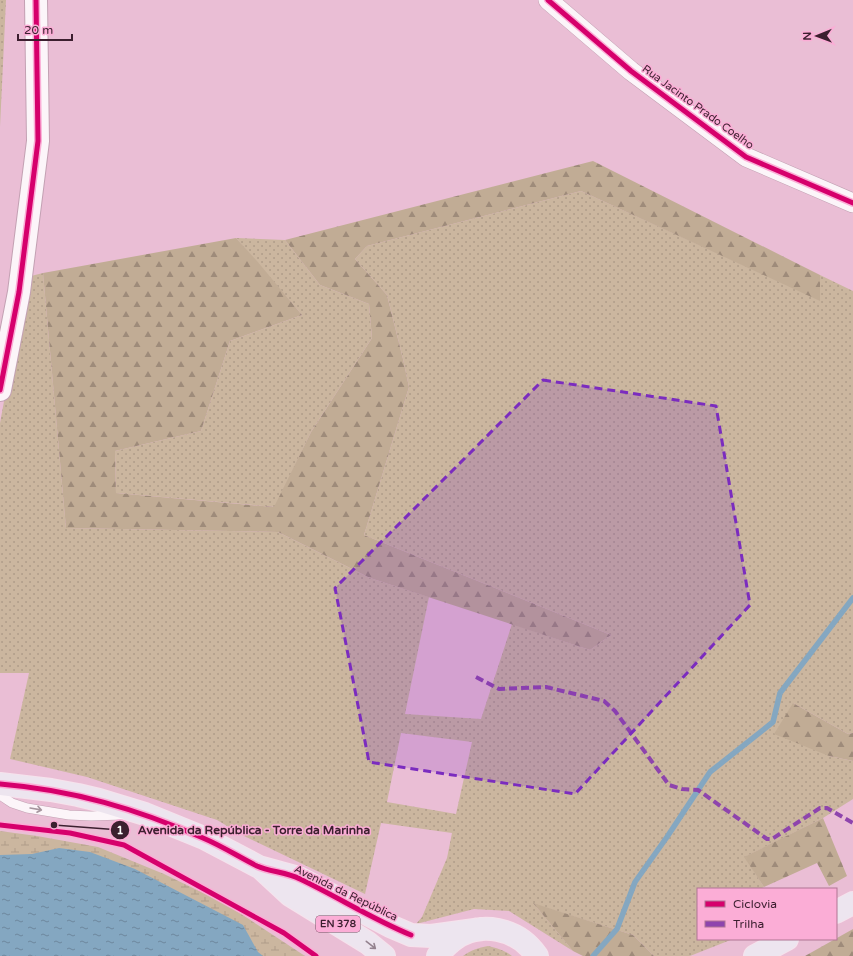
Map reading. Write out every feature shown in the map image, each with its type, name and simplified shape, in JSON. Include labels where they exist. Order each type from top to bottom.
[{"type":"main road","name":"Avenida da República","points":[[0,784],[78,795],[145,814],[204,838],[259,867],[299,878],[390,926],[411,935],[431,936],[482,929]]},
{"type":"main road","name":"Avenida da República","points":[[259,867],[290,895],[368,943],[384,956]]},
{"type":"main road","points":[[837,911],[853,903]]},
{"type":"main road","points":[[438,956],[447,944],[458,936],[469,931],[482,929],[506,931],[516,936],[542,956]]},
{"type":"main road","points":[[755,956],[785,940]]},
{"type":"street","points":[[0,390],[19,292],[38,141],[36,0]]},
{"type":"street","name":"Rua Jacinto Prado Coelho","points":[[548,0],[631,71],[746,157],[853,203]]},
{"type":"lane","points":[[0,795],[12,803],[26,808],[69,815],[91,816],[145,814]]},
{"type":"path","points":[[0,825],[70,833],[124,845],[284,933],[316,956]]},
{"type":"highlighted area","points":[[543,380],[716,406],[750,605],[575,794],[369,762],[335,588]]},
{"type":"green space","points":[[0,0],[6,0],[0,127]]},
{"type":"green space","points":[[593,161],[820,275],[820,301],[581,191],[367,246],[355,259],[387,295],[409,387],[364,535],[611,635],[590,650],[370,578],[278,532],[66,528],[43,273],[236,238],[302,315],[230,341],[201,431],[115,451],[116,493],[274,507],[311,432],[372,338],[369,304],[320,285],[285,240]]},
{"type":"green space","points":[[581,191],[820,300],[820,275],[853,291],[853,733],[848,734],[793,703],[829,756],[853,761],[853,799],[823,818],[745,857],[764,887],[697,888],[697,940],[730,940],[690,956],[654,956],[633,935],[534,904],[573,951],[509,911],[474,909],[416,924],[422,917],[447,858],[452,833],[381,823],[365,894],[244,836],[217,820],[87,777],[10,759],[29,673],[0,673],[0,423],[27,277],[43,273],[66,528],[278,532],[370,578],[429,597],[405,714],[481,719],[512,624],[590,650],[611,635],[364,535],[409,387],[387,295],[355,259],[367,246]],"holes":[[[401,733],[472,742],[456,814],[387,802]]]},
{"type":"green space","points":[[236,238],[285,240],[320,285],[369,304],[372,338],[311,432],[275,507],[116,493],[115,451],[201,431],[230,341],[302,315]]},
{"type":"green space","points":[[793,703],[848,734],[853,733],[853,761],[829,756],[774,734]]},
{"type":"green space","points":[[823,818],[847,876],[829,886],[817,863],[764,887],[744,857]]},
{"type":"green space","points":[[0,831],[98,847],[164,874],[226,904],[305,956],[0,956]]},
{"type":"green space","points":[[533,903],[633,935],[654,956],[583,956],[573,951]]},
{"type":"green space","points":[[853,929],[853,956],[805,956],[833,940],[837,940],[837,938]]},
{"type":"green space","points":[[488,946],[506,952],[512,956],[463,956],[469,952]]},
{"type":"water","points":[[59,848],[90,852],[135,869],[243,925],[258,952],[263,956],[0,956],[0,855],[32,854]]},
{"type":"waterway","points":[[593,956],[617,929],[635,882],[710,772],[773,722],[780,693],[853,598]]},
{"type":"marked path","points":[[476,677],[499,689],[546,687],[604,701],[615,711],[669,785],[682,789],[698,790],[767,839],[772,839],[820,808],[827,808],[853,823]]},
{"type":"cycle path","points":[[0,390],[19,292],[38,141],[36,0]]},
{"type":"cycle path","points":[[548,0],[631,71],[746,157],[853,203]]},
{"type":"cycle path","points":[[0,784],[79,796],[104,802],[154,818],[210,841],[257,866],[295,877],[411,935]]},
{"type":"cycle path","points":[[0,825],[70,833],[124,845],[284,933],[316,956]]},
{"type":"place","name":"Avenida da República - Torre da Marinha","points":[[54,825]]}]
